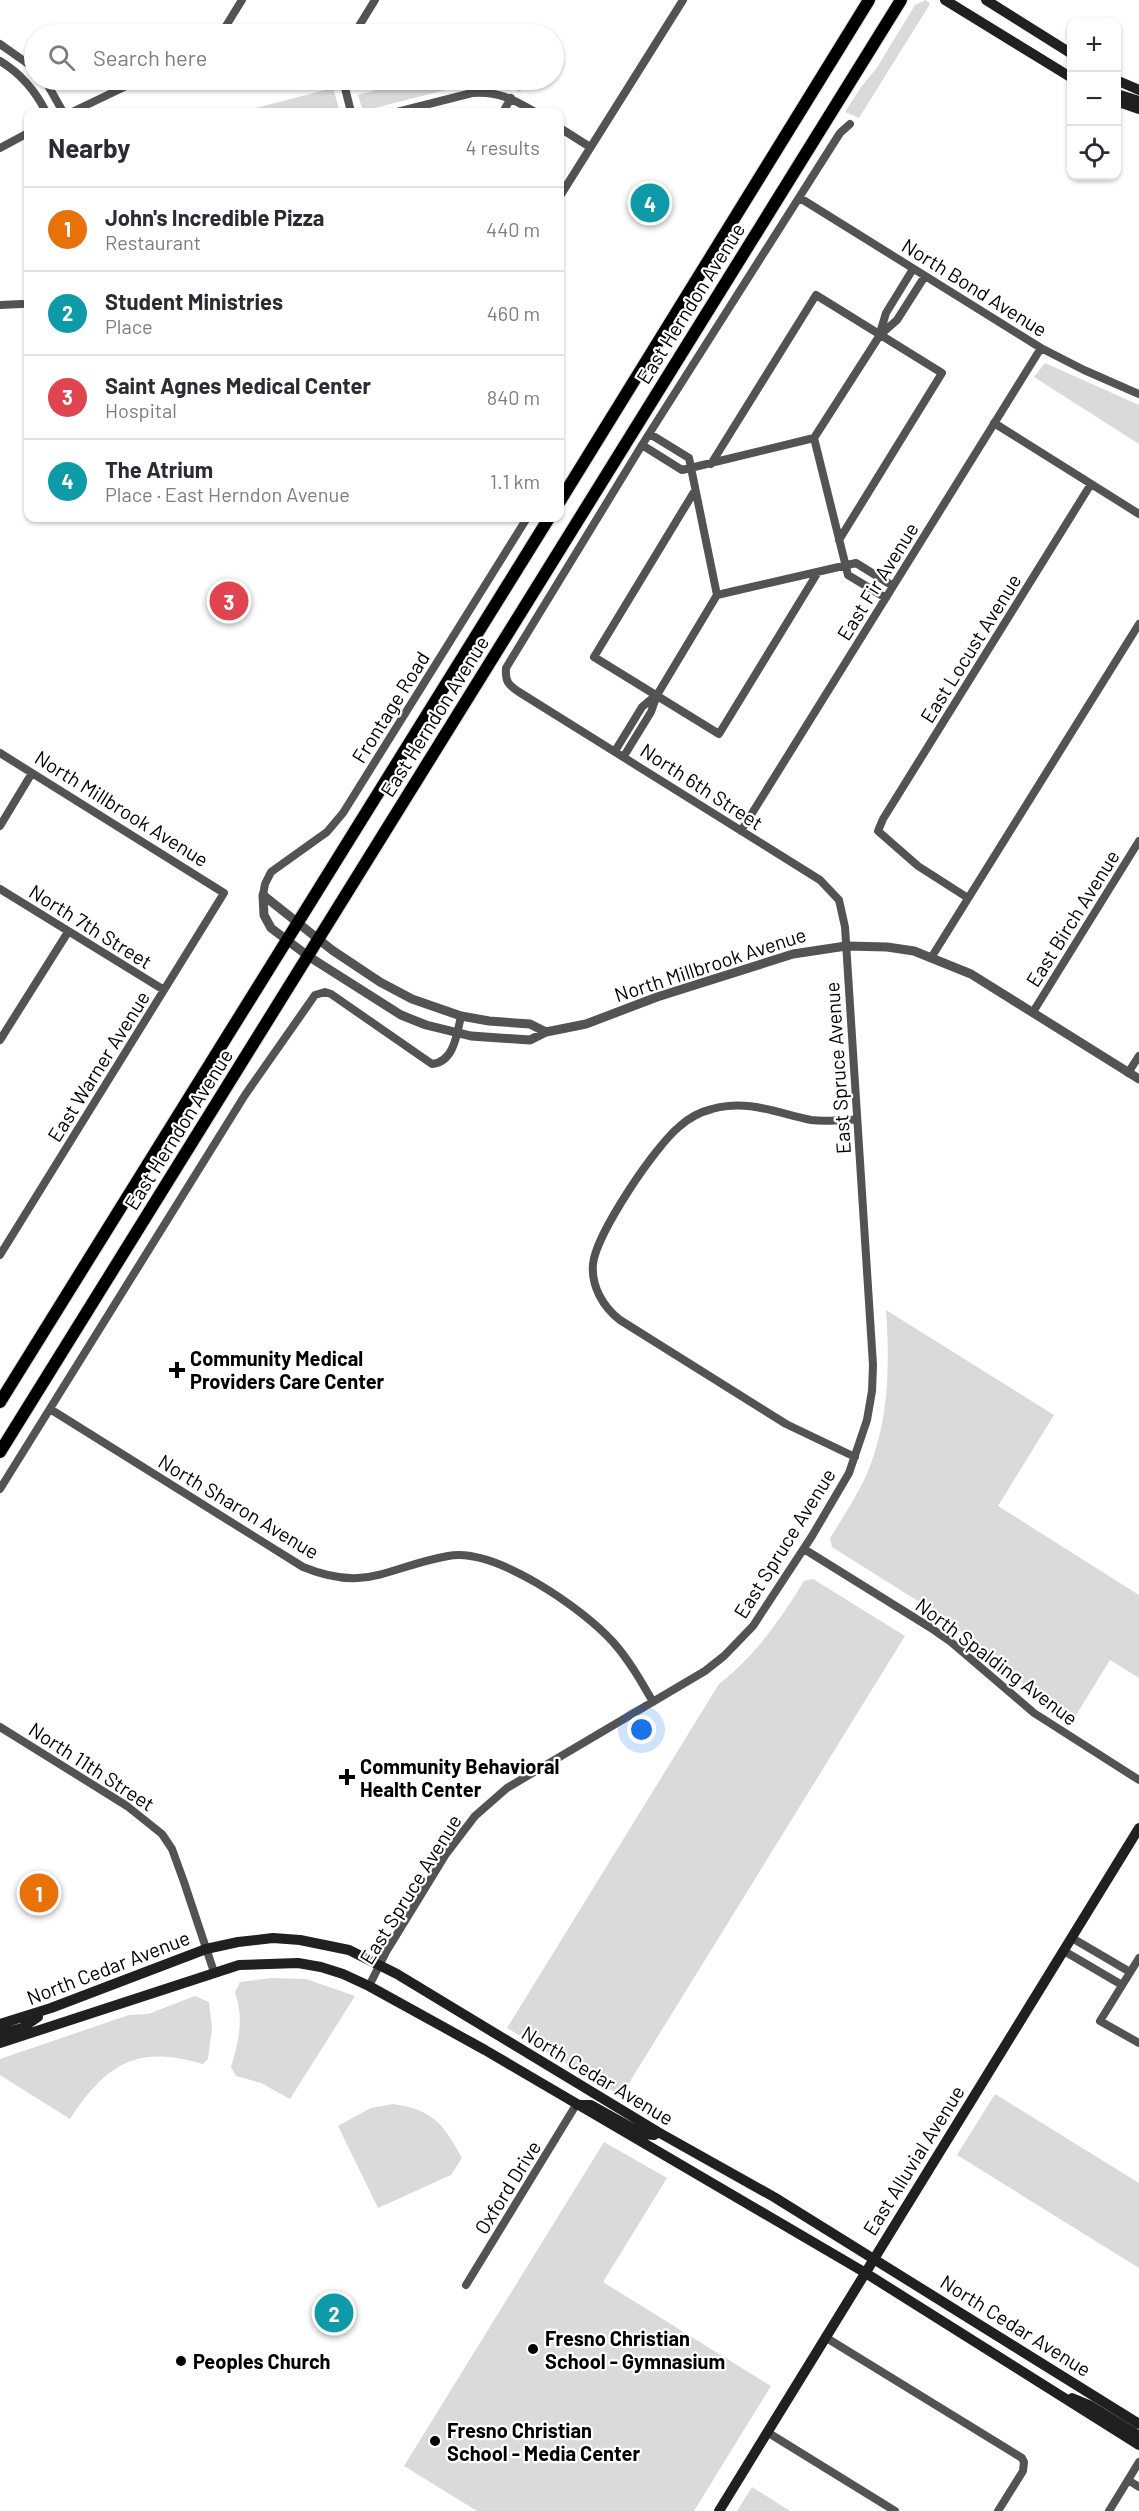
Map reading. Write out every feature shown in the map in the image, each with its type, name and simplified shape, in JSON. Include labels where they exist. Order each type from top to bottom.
[{"type":"main road","name":"East Herndon Avenue","points":[[564,495],[869,0]]},
{"type":"main road","name":"East Herndon Avenue","points":[[0,1452],[901,0]]},
{"type":"main road","points":[[945,0],[1067,76]]},
{"type":"main road","points":[[986,0],[1067,51]]},
{"type":"main road","points":[[1121,82],[1139,90]]},
{"type":"main road","points":[[1121,94],[1139,101]]},
{"type":"main road","points":[[1121,103],[1139,109]]},
{"type":"main road","name":"East Herndon Avenue","points":[[0,1402],[547,522]]},
{"type":"main road","name":"East Alluvial Avenue","points":[[719,2511],[1139,1828]]},
{"type":"main road","name":"North Cedar Avenue","points":[[0,2024],[51,2008],[206,1949],[258,1939],[300,1940],[349,1950],[380,1965],[658,2132],[774,2197],[1139,2424]]},
{"type":"main road","name":"North Cedar Avenue","points":[[0,2043],[214,1971],[239,1965],[298,1963],[321,1966],[369,1986],[485,2050],[864,2272],[1139,2445]]},
{"type":"main road","points":[[0,2034],[22,2028],[51,2008]]},
{"type":"main road","points":[[576,2105],[591,2105],[643,2134],[654,2135],[658,2132]]},
{"type":"main road","points":[[1052,2391],[1089,2405],[1139,2436]]},
{"type":"street","points":[[227,24],[242,0]]},
{"type":"street","points":[[360,24],[375,0]]},
{"type":"street","points":[[564,189],[683,0]]},
{"type":"street","points":[[0,44],[24,61]]},
{"type":"street","points":[[0,61],[24,80]]},
{"type":"street","points":[[33,90],[44,108]]},
{"type":"street","points":[[51,90],[61,108]]},
{"type":"street","points":[[80,108],[118,90]]},
{"type":"street","points":[[346,90],[350,108]]},
{"type":"street","points":[[413,108],[472,93],[493,93],[511,98],[528,108]]},
{"type":"street","points":[[505,108],[511,98]]},
{"type":"street","points":[[850,124],[840,133],[642,445],[682,470],[814,438],[880,335],[897,320],[925,276]]},
{"type":"street","points":[[564,131],[590,147]]},
{"type":"street","points":[[0,148],[24,136]]},
{"type":"street","name":"North Bond Avenue","points":[[800,198],[1041,348],[1139,394]]},
{"type":"street","points":[[880,335],[886,313],[914,269]]},
{"type":"street","points":[[711,464],[816,295],[942,373],[839,540]]},
{"type":"street","points":[[0,305],[22,303]]},
{"type":"street","name":"East Fir Avenue","points":[[741,831],[1041,348]]},
{"type":"street","points":[[994,423],[1139,514]]},
{"type":"street","points":[[624,756],[651,712],[657,695],[717,595],[694,492],[689,458],[650,434]]},
{"type":"street","points":[[814,438],[848,574],[886,598]]},
{"type":"street","name":"North 6th Street","points":[[642,445],[506,668],[505,680],[509,686],[624,756],[830,888],[843,910],[846,946]]},
{"type":"street","name":"East Locust Avenue","points":[[968,898],[918,866],[878,831],[883,819],[1091,484]]},
{"type":"street","points":[[694,492],[594,657],[720,734],[818,572]]},
{"type":"street","name":"Frontage Road","points":[[263,895],[271,872],[327,832],[343,813],[525,522]]},
{"type":"street","points":[[717,595],[855,563],[893,586]]},
{"type":"street","points":[[932,957],[1139,624]]},
{"type":"street","points":[[615,751],[642,707],[657,695]]},
{"type":"street","name":"North Millbrook Avenue","points":[[0,753],[224,893]]},
{"type":"street","points":[[0,826],[32,773]]},
{"type":"street","name":"East Birch Avenue","points":[[1033,1012],[1139,841]]},
{"type":"street","name":"North 7th Street","points":[[0,889],[164,990]]},
{"type":"street","name":"East Warner Avenue","points":[[0,1256],[224,893]]},
{"type":"street","name":"North Millbrook Avenue","points":[[263,895],[318,940],[396,991],[461,1016],[489,1022],[530,1024],[546,1032]]},
{"type":"street","name":"North Millbrook Avenue","points":[[263,895],[263,909],[267,921],[287,941],[308,956],[401,1015],[426,1025],[457,1033],[489,1039],[530,1040],[546,1032],[586,1024],[657,997],[793,954],[846,946],[887,947],[915,951],[971,974],[1139,1079]]},
{"type":"street","points":[[0,1040],[68,932]]},
{"type":"street","name":"East Spruce Avenue","points":[[369,1986],[446,1854],[475,1816],[507,1788],[705,1671],[736,1644],[765,1610],[804,1549],[836,1496],[855,1457],[867,1420],[872,1391],[873,1365],[846,946]]},
{"type":"street","points":[[0,1489],[245,1095],[315,995],[325,992],[331,994],[432,1064],[442,1062],[448,1056],[461,1016]]},
{"type":"street","points":[[1128,1073],[1139,1056]]},
{"type":"street","points":[[855,1457],[786,1424],[620,1320],[612,1314],[601,1299],[593,1266],[603,1235],[651,1157],[672,1133],[692,1117],[711,1109],[744,1105],[765,1107],[822,1121],[856,1119]]},
{"type":"street","name":"North Sharon Avenue","points":[[50,1409],[303,1567],[323,1575],[346,1580],[371,1578],[451,1555],[480,1557],[503,1564],[594,1623],[628,1662],[653,1702]]},
{"type":"street","name":"North Spalding Avenue","points":[[804,1549],[951,1642],[1034,1713],[1139,1780]]},
{"type":"street","name":"North 11th Street","points":[[0,1727],[127,1806],[162,1834],[172,1849],[214,1971]]},
{"type":"street","points":[[1072,1938],[1130,1972]]},
{"type":"street","points":[[1064,1951],[1122,1985]]},
{"type":"street","points":[[1139,1958],[1100,2020],[1139,2043]]},
{"type":"street","name":"Oxford Drive","points":[[466,2285],[576,2105]]},
{"type":"street","points":[[825,2337],[1022,2458],[1023,2470],[998,2511]]},
{"type":"street","points":[[767,2432],[895,2511]]},
{"type":"street","points":[[1109,2511],[1139,2462]]},
{"type":"street","points":[[1128,2480],[1139,2487]]},
{"type":"shaded area","points":[[926,0],[930,4],[859,118],[845,112],[876,69],[915,5]]},
{"type":"shaded area","points":[[325,90],[334,90],[339,108],[256,108]]},
{"type":"shaded area","points":[[376,90],[446,90],[375,108],[362,108],[358,95]]},
{"type":"shaded area","points":[[1045,363],[1139,405],[1139,444],[1034,377]]},
{"type":"shaded area","points":[[886,1310],[1054,1415],[998,1506],[1139,1595],[1139,1678],[1110,1660],[1073,1720],[1033,1692],[948,1620],[832,1547],[830,1538],[865,1478],[879,1437],[886,1396],[888,1353]]},
{"type":"shaded area","points":[[813,1579],[905,1636],[621,2096],[507,2028],[719,1684],[745,1661],[766,1636],[804,1581]]},
{"type":"shaded area","points":[[272,1978],[306,1979],[355,1996],[290,2099],[261,2083],[236,2076],[231,2067],[240,2020],[235,1992],[240,1982]]},
{"type":"shaded area","points":[[195,1996],[209,2002],[212,2028],[208,2059],[203,2064],[159,2056],[125,2063],[110,2072],[97,2084],[70,2119],[0,2075],[0,2059],[129,2015],[148,2014]]},
{"type":"shaded area","points":[[995,2094],[1139,2183],[1139,2268],[957,2155]]},
{"type":"shaded area","points":[[393,2104],[418,2110],[435,2120],[449,2136],[462,2158],[451,2175],[378,2208],[338,2126],[371,2108]]},
{"type":"shaded area","points":[[604,2142],[667,2178],[603,2282],[771,2386],[694,2511],[477,2511],[404,2466]]},
{"type":"shaded area","points":[[752,2487],[790,2511],[737,2511]]},
{"type":"place","name":"The Atrium","points":[[650,203]]},
{"type":"place","name":"Saint Agnes Medical Center","points":[[229,601]]},
{"type":"place","name":"Community Medical Providers Care Center","points":[[177,1370]]},
{"type":"place","name":"Community Behavioral Health Center","points":[[347,1777]]},
{"type":"place","name":"John's Incredible Pizza","points":[[39,1893]]},
{"type":"place","name":"Student Ministries","points":[[334,2313]]},
{"type":"place","name":"Fresno Christian School - Gymnasium","points":[[533,2349]]},
{"type":"place","name":"Peoples Church","points":[[181,2361]]},
{"type":"place","name":"Fresno Christian School - Media Center","points":[[435,2441]]}]
